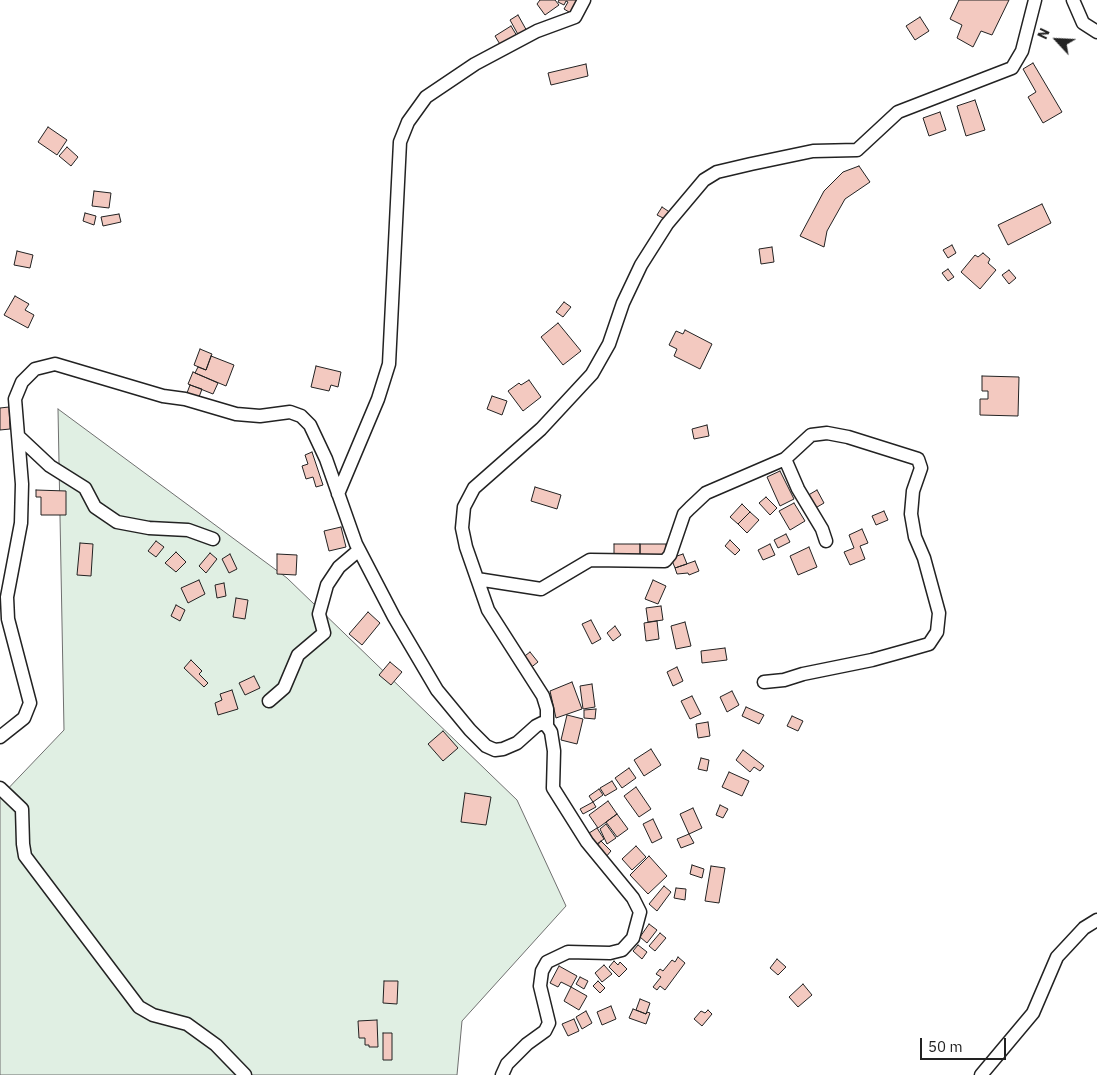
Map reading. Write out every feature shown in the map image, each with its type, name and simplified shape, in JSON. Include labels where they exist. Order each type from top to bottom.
[{"type":"street","points":[[338,494],[378,399],[389,364],[400,142],[408,122],[426,97],[475,64],[537,32],[575,17],[584,0]]},
{"type":"street","points":[[547,726],[548,709],[543,696],[488,610],[466,548],[462,528],[464,507],[474,488],[542,429],[592,374],[609,344],[623,303],[641,265],[667,224],[704,180],[717,172],[750,164],[813,152],[856,150],[898,112],[1012,68],[1022,51],[1035,0]]},
{"type":"street","points":[[1073,0],[1084,23],[1097,32]]},
{"type":"street","points":[[0,737],[24,718],[30,704],[8,619],[8,605],[21,523],[22,484],[15,399],[22,382],[35,369],[55,364],[163,396],[185,399],[236,414],[260,416],[290,412],[301,416],[310,425],[326,459],[359,550],[394,617],[437,690],[470,730],[486,746],[495,750],[503,750],[517,743],[542,723],[547,726],[551,732],[554,752],[553,788],[587,842],[633,898],[640,912],[633,938],[622,950],[610,954],[568,952],[547,962],[542,971],[540,986],[549,1023],[545,1031],[527,1044],[507,1064],[502,1075]]},
{"type":"street","points":[[477,578],[541,589],[590,560],[665,561],[670,555],[684,514],[701,498],[731,482],[785,459],[811,435],[827,433],[848,437],[904,454],[920,462],[921,468],[910,505],[914,537],[924,558],[939,613],[937,632],[929,644],[872,660],[803,674],[784,680],[764,682]]},
{"type":"street","points":[[18,436],[50,466],[85,488],[95,507],[117,522],[149,528],[188,530],[213,539]]},
{"type":"street","points":[[785,459],[798,490],[822,529],[826,541]]},
{"type":"street","points":[[269,701],[284,688],[298,655],[324,634],[319,614],[327,584],[339,567],[359,550]]},
{"type":"street","points":[[0,788],[22,808],[25,856],[139,1007],[153,1015],[186,1024],[216,1045],[245,1075]]},
{"type":"street","points":[[981,1075],[1033,1013],[1058,957],[1084,928],[1097,920]]},
{"type":"green space","points":[[58,409],[287,578],[517,800],[566,906],[462,1021],[457,1075],[0,1075],[0,797],[64,730]]},
{"type":"building","points":[[540,0],[555,0],[559,5],[545,15],[537,4]]},
{"type":"building","points":[[559,0],[583,0],[574,15],[564,9],[568,2],[566,1],[564,5],[558,2]]},
{"type":"building","points":[[959,0],[1009,0],[992,35],[981,31],[973,47],[957,38],[962,25],[950,19]]},
{"type":"building","points":[[518,15],[528,33],[520,38],[510,20]]},
{"type":"building","points":[[920,17],[929,31],[915,40],[906,26]]},
{"type":"building","points":[[511,26],[517,36],[501,46],[495,36]]},
{"type":"building","points":[[1033,63],[1062,112],[1043,123],[1028,97],[1036,92],[1023,69]]},
{"type":"building","points":[[586,64],[588,76],[551,85],[548,73]]},
{"type":"building","points":[[975,100],[985,130],[966,136],[957,106]]},
{"type":"building","points":[[940,112],[946,130],[929,136],[923,118]]},
{"type":"building","points":[[48,127],[67,140],[57,155],[38,142]]},
{"type":"building","points":[[67,147],[78,157],[71,166],[59,156]]},
{"type":"building","points":[[859,166],[870,182],[845,199],[827,231],[824,247],[800,236],[824,191],[843,172]]},
{"type":"building","points":[[94,191],[111,193],[109,208],[92,206]]},
{"type":"building","points":[[1042,204],[1051,223],[1008,245],[998,225]]},
{"type":"building","points":[[662,207],[671,213],[667,220],[657,215]]},
{"type":"building","points":[[85,213],[96,216],[94,225],[83,221]]},
{"type":"building","points":[[119,214],[121,222],[103,226],[101,217]]},
{"type":"building","points":[[952,245],[956,253],[948,258],[943,250]]},
{"type":"building","points":[[772,247],[774,262],[761,264],[759,249]]},
{"type":"building","points":[[17,251],[33,255],[30,268],[14,265]]},
{"type":"building","points":[[983,253],[990,259],[988,263],[996,270],[980,289],[961,272],[975,255],[978,257]]},
{"type":"building","points":[[948,269],[954,277],[948,281],[942,273]]},
{"type":"building","points":[[1009,270],[1016,278],[1009,284],[1002,275]]},
{"type":"building","points":[[15,296],[29,304],[25,310],[34,315],[28,328],[4,315]]},
{"type":"building","points":[[564,302],[571,307],[563,317],[556,312]]},
{"type":"building","points":[[558,323],[581,351],[563,365],[541,337]]},
{"type":"building","points":[[685,330],[712,344],[700,369],[674,356],[677,349],[669,345],[676,331],[683,334]]},
{"type":"building","points":[[200,349],[212,354],[206,370],[194,365]]},
{"type":"building","points":[[211,356],[234,365],[226,386],[195,373],[198,367],[206,370]]},
{"type":"building","points":[[316,366],[341,372],[338,387],[331,385],[329,391],[311,387]]},
{"type":"building","points":[[193,372],[218,383],[213,394],[188,384]]},
{"type":"building","points":[[982,376],[1019,377],[1018,416],[980,415],[980,399],[988,399],[988,391],[982,391]]},
{"type":"building","points":[[529,380],[541,397],[523,411],[508,391],[519,383],[521,385]]},
{"type":"building","points":[[190,385],[202,389],[199,397],[187,393]]},
{"type":"building","points":[[492,396],[507,401],[502,415],[487,409]]},
{"type":"building","points":[[9,407],[10,429],[0,430],[0,408]]},
{"type":"building","points":[[707,425],[709,436],[694,439],[692,429]]},
{"type":"building","points":[[312,452],[323,485],[316,487],[313,477],[306,479],[302,466],[308,464],[305,455]]},
{"type":"building","points":[[780,471],[794,499],[780,506],[767,477]]},
{"type":"building","points":[[535,487],[561,495],[557,509],[531,501]]},
{"type":"building","points":[[36,490],[66,491],[66,515],[41,515],[41,497],[36,497]]},
{"type":"building","points":[[817,490],[824,503],[812,510],[805,497]]},
{"type":"building","points":[[766,497],[777,508],[770,515],[759,503]]},
{"type":"building","points":[[794,503],[805,521],[790,530],[779,511]]},
{"type":"building","points":[[742,504],[750,512],[738,524],[730,517]]},
{"type":"building","points":[[884,511],[888,520],[876,525],[872,516]]},
{"type":"building","points":[[750,512],[759,520],[747,533],[738,524]]},
{"type":"building","points":[[341,527],[346,547],[329,551],[324,531]]},
{"type":"building","points":[[862,529],[868,543],[860,546],[865,559],[850,565],[844,552],[854,548],[849,535]]},
{"type":"building","points":[[786,534],[790,542],[778,548],[774,540]]},
{"type":"building","points":[[730,540],[740,550],[735,555],[725,546]]},
{"type":"building","points":[[156,541],[164,547],[156,557],[148,551]]},
{"type":"building","points":[[80,543],[93,544],[91,576],[77,575]]},
{"type":"building","points":[[614,544],[640,544],[640,557],[614,557]]},
{"type":"building","points":[[640,544],[666,544],[666,557],[640,557]]},
{"type":"building","points":[[770,544],[775,555],[763,560],[758,550]]},
{"type":"building","points":[[809,547],[817,567],[798,575],[790,556]]},
{"type":"building","points":[[176,552],[186,562],[176,572],[165,563]]},
{"type":"building","points":[[210,553],[217,559],[206,573],[199,566]]},
{"type":"building","points":[[230,554],[237,569],[229,573],[222,559]]},
{"type":"building","points":[[277,554],[297,555],[296,575],[277,574]]},
{"type":"building","points":[[683,554],[687,564],[675,568],[671,558]]},
{"type":"building","points":[[695,561],[699,571],[689,575],[688,573],[677,574],[675,568]]},
{"type":"building","points":[[199,580],[205,594],[188,603],[181,588]]},
{"type":"building","points":[[653,580],[666,586],[658,604],[645,599]]},
{"type":"building","points":[[224,583],[226,596],[217,598],[215,585]]},
{"type":"building","points":[[236,598],[248,600],[245,619],[233,617]]},
{"type":"building","points":[[176,605],[185,610],[180,621],[171,616]]},
{"type":"building","points":[[661,606],[663,620],[648,622],[646,608]]},
{"type":"building","points":[[368,612],[380,623],[362,645],[349,634]]},
{"type":"building","points":[[591,620],[601,639],[592,644],[582,624]]},
{"type":"building","points":[[657,621],[659,639],[646,641],[644,623]]},
{"type":"building","points":[[685,622],[691,646],[676,649],[671,626]]},
{"type":"building","points":[[615,626],[621,635],[613,641],[607,633]]},
{"type":"building","points":[[725,648],[727,660],[702,663],[701,651]]},
{"type":"building","points":[[530,652],[538,662],[529,669],[521,659]]},
{"type":"building","points":[[191,660],[202,671],[199,674],[208,683],[204,687],[184,668]]},
{"type":"building","points":[[390,662],[402,672],[391,685],[379,675]]},
{"type":"building","points":[[677,667],[683,681],[673,686],[667,672]]},
{"type":"building","points":[[254,676],[260,688],[245,695],[239,683]]},
{"type":"building","points":[[572,682],[582,709],[556,718],[550,691]]},
{"type":"building","points":[[592,684],[595,707],[583,709],[580,686]]},
{"type":"building","points":[[232,690],[238,709],[218,715],[215,703],[222,700],[220,694]]},
{"type":"building","points":[[732,691],[739,705],[727,712],[720,697]]},
{"type":"building","points":[[692,696],[701,714],[690,719],[681,701]]},
{"type":"building","points":[[746,707],[764,715],[759,724],[742,716]]},
{"type":"building","points":[[596,709],[595,719],[584,718],[584,710]]},
{"type":"building","points":[[567,715],[583,719],[577,744],[561,740]]},
{"type":"building","points":[[792,716],[803,721],[798,731],[787,726]]},
{"type":"building","points":[[708,722],[710,736],[698,738],[696,724]]},
{"type":"building","points":[[443,731],[458,748],[443,761],[428,744]]},
{"type":"building","points":[[651,749],[661,765],[644,776],[634,760]]},
{"type":"building","points":[[743,750],[764,766],[760,771],[754,767],[750,772],[736,760]]},
{"type":"building","points":[[701,758],[709,760],[707,771],[698,769]]},
{"type":"building","points":[[629,768],[636,778],[622,788],[615,778]]},
{"type":"building","points":[[729,772],[749,781],[742,796],[722,787]]},
{"type":"building","points":[[612,781],[617,789],[605,796],[600,788]]},
{"type":"building","points":[[636,787],[651,809],[639,817],[624,796]]},
{"type":"building","points":[[599,789],[603,795],[593,802],[589,796]]},
{"type":"building","points":[[465,793],[491,797],[486,825],[461,822]]},
{"type":"building","points":[[608,801],[617,814],[598,828],[589,815]]},
{"type":"building","points":[[593,802],[596,807],[583,814],[580,809]]},
{"type":"building","points":[[720,805],[728,809],[723,818],[716,815]]},
{"type":"building","points":[[693,808],[702,828],[689,834],[680,814]]},
{"type":"building","points":[[617,814],[628,829],[617,837],[606,822]]},
{"type":"building","points":[[653,819],[662,838],[652,843],[643,824]]},
{"type":"building","points":[[606,824],[616,838],[607,844],[600,829]]},
{"type":"building","points":[[597,828],[604,839],[594,846],[586,835]]},
{"type":"building","points":[[689,834],[694,843],[681,848],[677,839]]},
{"type":"building","points":[[601,841],[611,851],[605,858],[595,848]]},
{"type":"building","points":[[636,846],[646,857],[632,870],[622,859]]},
{"type":"building","points":[[649,856],[667,876],[648,894],[630,875]]},
{"type":"building","points":[[692,865],[704,869],[702,878],[690,874]]},
{"type":"building","points":[[711,866],[725,868],[719,903],[705,901]]},
{"type":"building","points":[[664,886],[671,892],[657,911],[649,904]]},
{"type":"building","points":[[676,888],[686,889],[685,900],[674,898]]},
{"type":"building","points":[[649,924],[657,930],[647,943],[640,937]]},
{"type":"building","points":[[660,933],[666,938],[655,951],[649,946]]},
{"type":"building","points":[[638,945],[647,952],[642,959],[633,951]]},
{"type":"building","points":[[678,957],[685,963],[665,990],[660,986],[657,990],[653,987],[661,977],[656,974],[660,969],[663,971],[672,960],[675,962]]},
{"type":"building","points":[[777,959],[786,967],[778,975],[770,968]]},
{"type":"building","points":[[614,961],[618,965],[620,962],[627,969],[619,977],[609,967]]},
{"type":"building","points":[[604,965],[612,974],[602,982],[595,973]]},
{"type":"building","points":[[559,966],[577,976],[571,987],[561,982],[558,987],[550,983]]},
{"type":"building","points":[[580,977],[588,981],[584,989],[576,984]]},
{"type":"building","points":[[384,981],[398,981],[397,1004],[383,1003]]},
{"type":"building","points":[[598,981],[605,988],[600,993],[593,986]]},
{"type":"building","points":[[803,984],[812,995],[798,1007],[789,997]]},
{"type":"building","points":[[571,987],[587,996],[579,1010],[564,1001]]},
{"type":"building","points":[[640,999],[650,1003],[646,1014],[636,1010]]},
{"type":"building","points":[[611,1006],[616,1019],[602,1025],[597,1012]]},
{"type":"building","points":[[633,1009],[646,1014],[647,1012],[650,1013],[646,1024],[629,1018]]},
{"type":"building","points":[[708,1010],[712,1014],[702,1026],[694,1019],[701,1011],[705,1013]]},
{"type":"building","points":[[586,1011],[592,1023],[582,1029],[576,1017]]},
{"type":"building","points":[[574,1019],[579,1031],[568,1036],[562,1024]]},
{"type":"building","points":[[377,1020],[378,1047],[369,1047],[369,1045],[365,1045],[365,1038],[359,1038],[358,1021]]},
{"type":"building","points":[[383,1033],[392,1033],[392,1060],[383,1060]]}]
